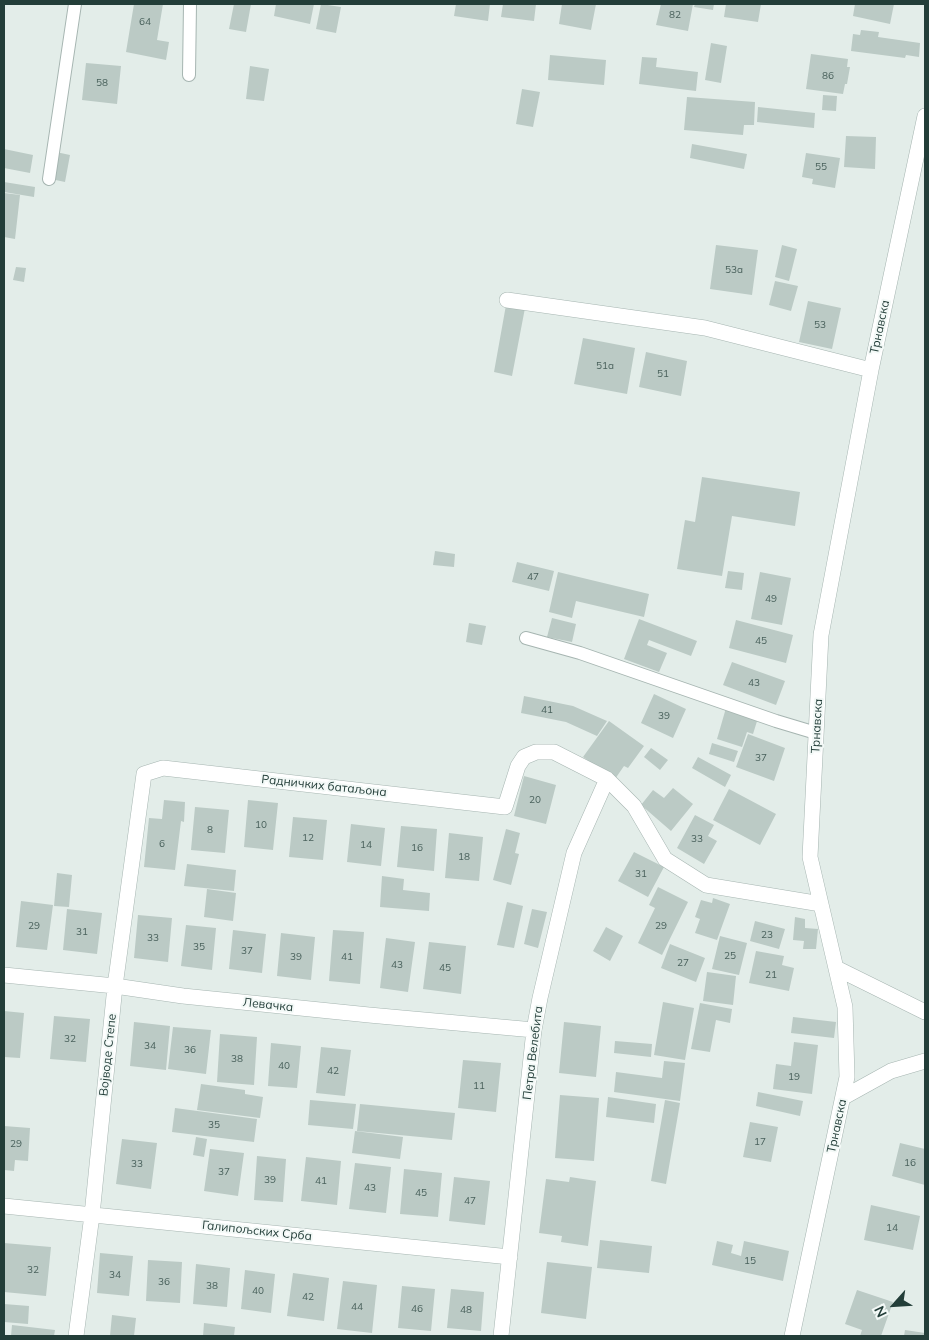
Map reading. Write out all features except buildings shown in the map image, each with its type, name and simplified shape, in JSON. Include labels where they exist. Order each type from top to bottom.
[{"type":"street","name":"Трнавска","points":[[792,1336],[848,1077],[845,1007],[810,857],[820,635],[870,370],[925,116]]},
{"type":"street","points":[[507,300],[705,328],[870,370]]},
{"type":"street","name":"Радничких батаљона","points":[[144,774],[163,768],[506,807],[518,766],[524,757],[536,752],[554,752],[607,779]]},
{"type":"street","name":"Војводе Степе","points":[[76,1336],[92,1215],[116,986],[144,774]]},
{"type":"street","points":[[607,779],[634,806],[665,860],[706,885],[821,904]]},
{"type":"street","name":"Петра Велебита","points":[[501,1336],[534,1030],[540,998],[574,853],[607,779]]},
{"type":"street","points":[[836,968],[925,1012]]},
{"type":"street","name":"Левачка","points":[[4,975],[116,986],[183,996],[534,1030]]},
{"type":"street","points":[[844,1097],[891,1071],[925,1061]]},
{"type":"street","name":"Галипољских Срба","points":[[4,1206],[510,1257]]},
{"type":"lane","points":[[49,179],[75,4]]},
{"type":"lane","points":[[189,75],[190,4]]},
{"type":"lane","points":[[526,638],[580,653],[816,733]]}]
